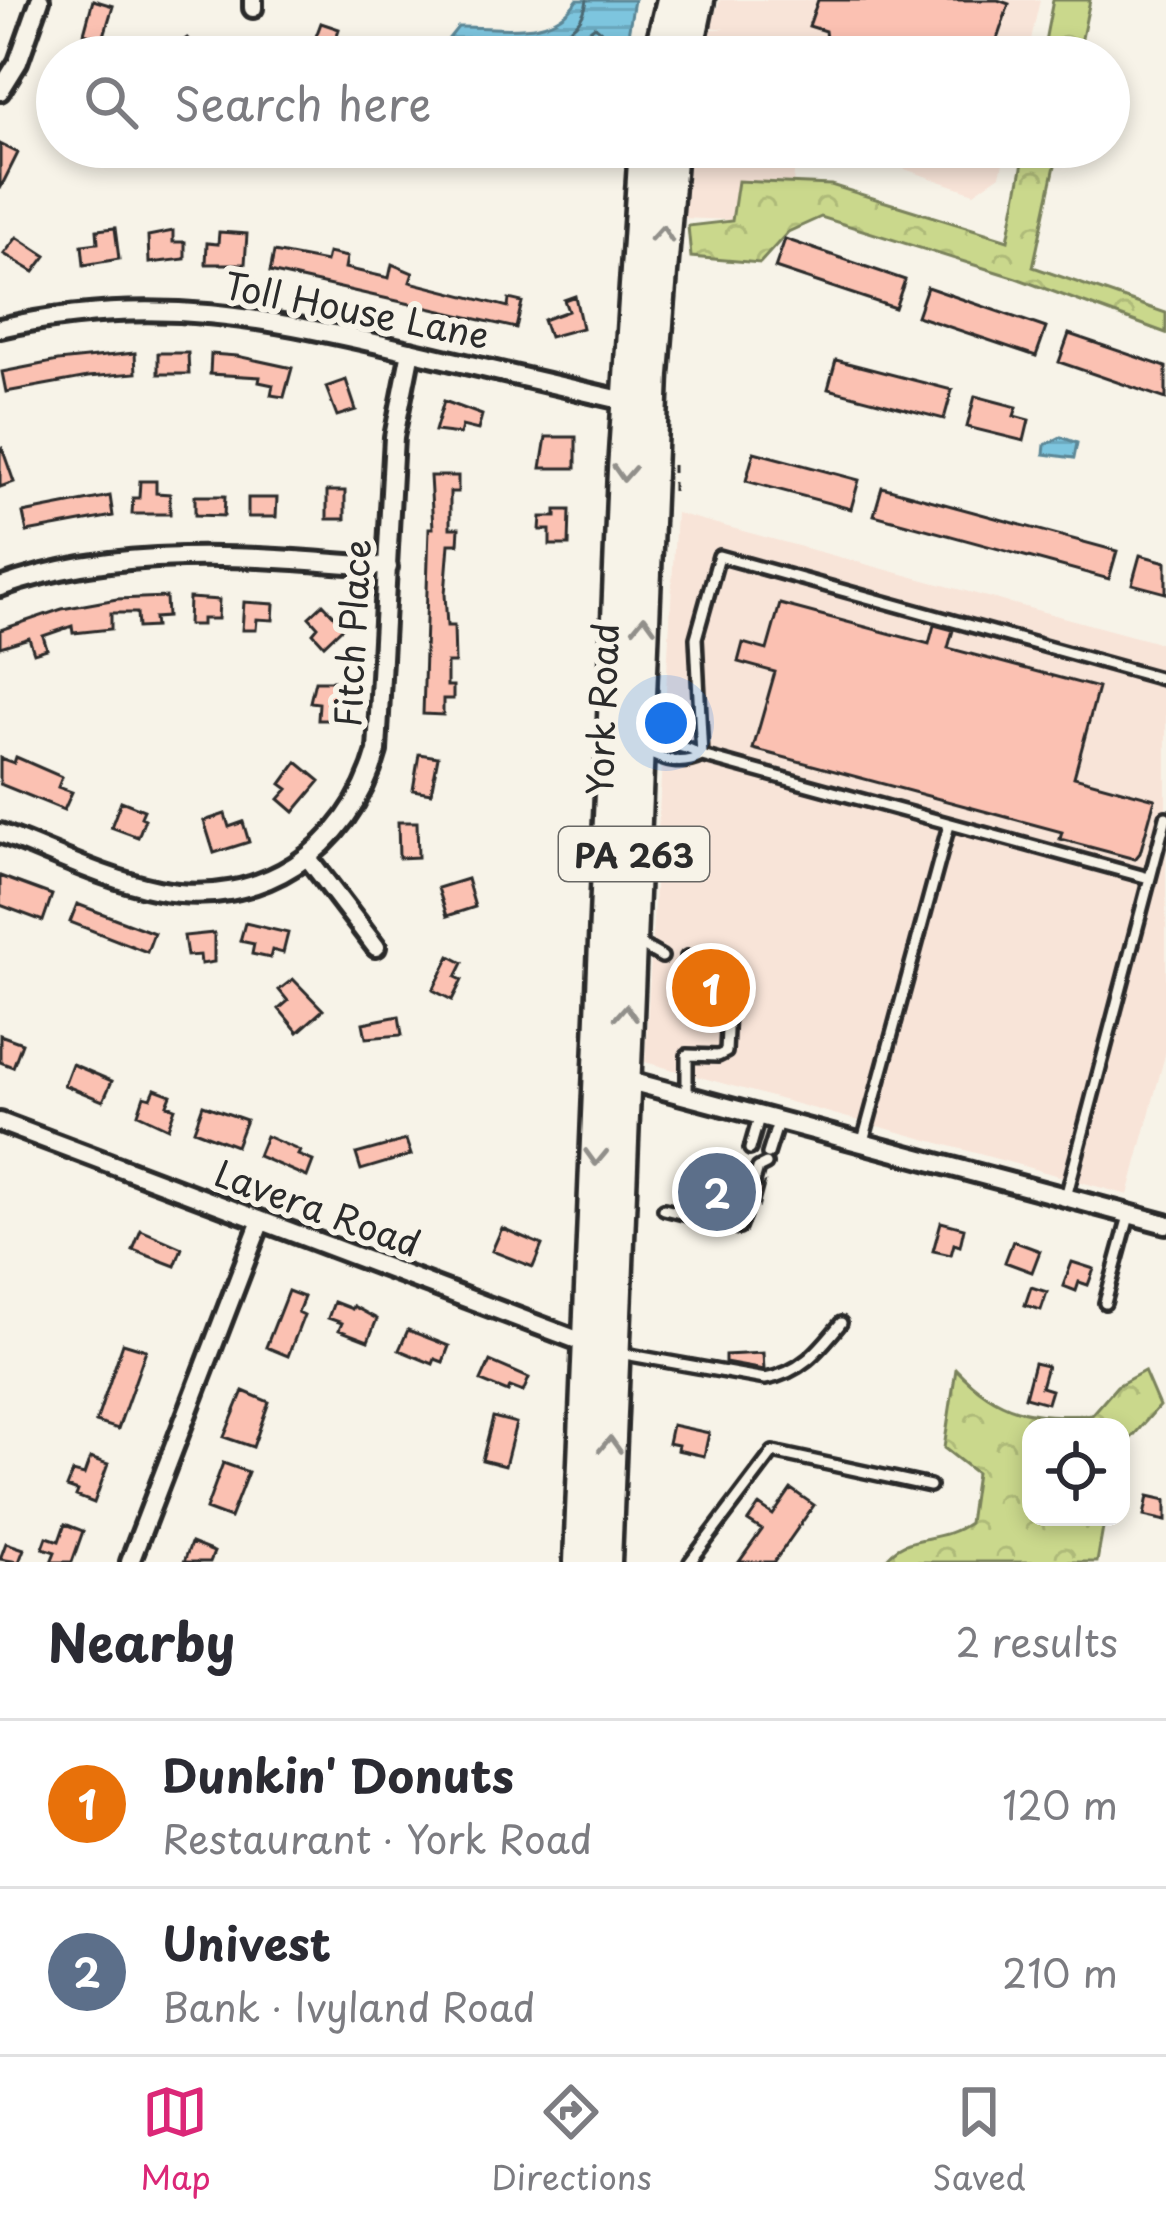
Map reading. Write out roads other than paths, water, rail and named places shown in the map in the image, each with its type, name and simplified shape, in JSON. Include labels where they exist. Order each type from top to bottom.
[{"type":"highway","points":[[664,36],[673,0]]},
{"type":"highway","points":[[690,36],[698,0]]},
{"type":"highway","name":"York Road","points":[[605,1562],[601,1348],[646,288],[645,168]]},
{"type":"highway","name":"York Road","points":[[646,288],[667,168]]},
{"type":"highway","name":"York Road","points":[[580,1562],[601,1348]]},
{"type":"street","points":[[0,91],[18,62],[40,0]]},
{"type":"street","name":"Toll House Lane","points":[[0,328],[104,311],[174,310],[268,319],[640,405]]},
{"type":"street","name":"Fitch Place","points":[[0,832],[141,885],[206,894],[258,885],[308,858],[350,815],[377,751],[394,437],[411,352]]},
{"type":"street","points":[[0,587],[62,568],[144,557],[388,567]]},
{"type":"street","points":[[308,858],[376,946]]},
{"type":"street","points":[[611,1077],[1166,1224]]},
{"type":"street","name":"Lavera Road","points":[[0,1122],[601,1348]]},
{"type":"street","points":[[130,1562],[260,1222]]},
{"type":"lane","points":[[702,756],[696,638],[719,556],[1166,680]]},
{"type":"lane","points":[[626,748],[663,744],[691,748],[702,756],[1149,878]]},
{"type":"lane","points":[[1066,1197],[1166,817]]},
{"type":"lane","points":[[863,1141],[949,825]]},
{"type":"lane","points":[[617,939],[662,957]]},
{"type":"lane","points":[[687,957],[730,960],[726,1052],[709,1057],[687,1055],[687,1094]]},
{"type":"lane","points":[[750,1149],[770,1116]]},
{"type":"lane","points":[[754,1182],[767,1159],[770,1116]]},
{"type":"lane","points":[[664,1209],[739,1228],[749,1201]]},
{"type":"lane","points":[[1105,1303],[1130,1214]]},
{"type":"lane","points":[[601,1348],[765,1379],[781,1376],[814,1356],[841,1323]]},
{"type":"lane","points":[[689,1562],[773,1452],[930,1486]]},
{"type":"water","points":[[577,0],[634,0],[628,36],[451,36],[458,27],[539,26],[566,13]]},
{"type":"water","points":[[1061,437],[1077,443],[1074,458],[1044,454],[1045,445]]},
{"type":"place","name":"Dunkin' Donuts","points":[[711,988]]},
{"type":"place","name":"Univest","points":[[717,1192]]}]
